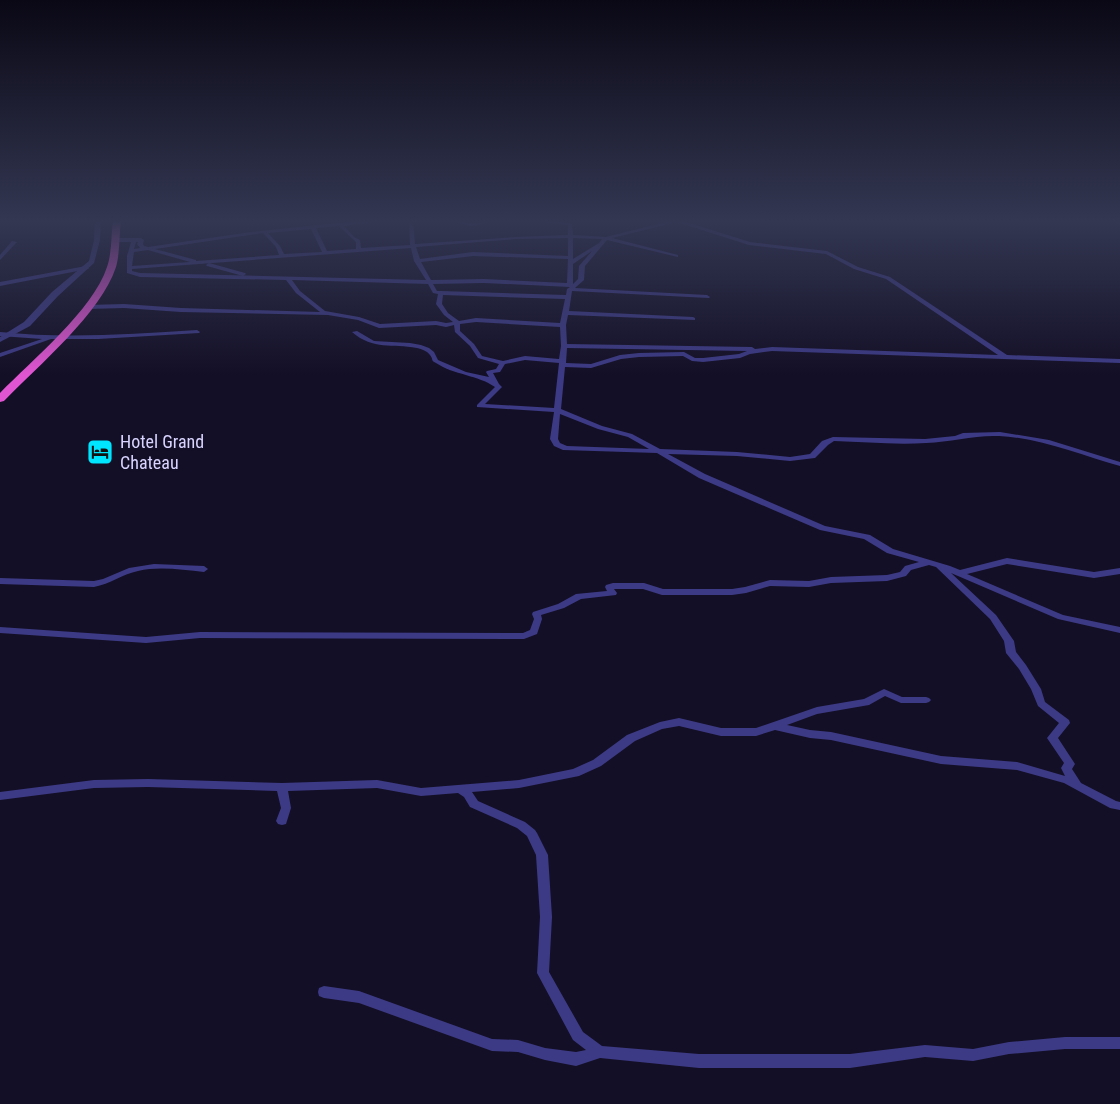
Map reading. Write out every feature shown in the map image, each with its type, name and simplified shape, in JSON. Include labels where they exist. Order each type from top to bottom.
[{"type":"highway","points":[[0,399],[55,337],[87,307],[109,273]]},
{"type":"street","points":[[2,283],[61,273]]},
{"type":"street","points":[[0,340],[4,335],[27,324],[55,294],[81,273]]},
{"type":"street","points":[[131,273],[140,275],[430,282],[484,281],[570,285],[570,273]]},
{"type":"street","points":[[239,273],[258,277]]},
{"type":"street","points":[[424,273],[435,292],[568,297]]},
{"type":"street","points":[[582,273],[581,280],[570,290],[563,325],[564,346],[554,439],[557,444],[566,448],[806,459],[833,439],[925,441],[988,433],[1050,442],[1120,464]]},
{"type":"street","points":[[870,273],[888,278],[1004,356]]},
{"type":"street","points":[[287,278],[298,292],[320,310],[379,326],[436,323],[446,325],[476,320],[563,325]]},
{"type":"street","points":[[570,290],[707,297]]},
{"type":"street","points":[[441,293],[439,304],[446,314],[457,322]]},
{"type":"street","points":[[87,307],[124,306],[322,315],[329,313]]},
{"type":"street","points":[[567,313],[693,319]]},
{"type":"street","points":[[457,322],[457,330],[480,357],[503,363],[525,358],[561,361],[564,365],[584,367],[620,357],[684,354],[694,360],[703,360],[740,356],[761,350]]},
{"type":"street","points":[[4,335],[55,337],[198,332]]},
{"type":"street","points":[[355,332],[375,343],[424,347],[434,354],[436,361],[464,373],[487,379],[496,385]]},
{"type":"street","points":[[0,355],[55,337]]},
{"type":"street","points":[[564,346],[1004,356],[1120,361]]},
{"type":"street","points":[[503,363],[498,371],[489,372],[499,387],[479,406],[556,410],[600,428],[630,435],[702,476],[823,528],[867,537],[890,551],[904,553],[960,573],[1061,617],[1120,630]]},
{"type":"street","points":[[960,573],[1007,561],[1094,574],[1120,572]]},
{"type":"street","points":[[0,630],[146,640],[200,635],[524,636],[534,632],[538,612],[561,606],[579,596],[613,593],[609,587],[613,586],[630,585],[662,592],[732,592],[770,583],[809,584],[831,580],[887,578],[903,574],[908,568],[927,563]]},
{"type":"street","points":[[939,566],[993,617],[1009,641],[1011,653],[1036,688],[1041,704],[1065,723],[1052,738],[1070,764],[1066,768],[1077,785]]},
{"type":"street","points":[[0,581],[94,584],[108,582],[125,572],[140,567],[204,569]]},
{"type":"street","points":[[0,796],[94,784],[159,783],[282,787],[377,784],[422,792],[460,790],[547,780],[575,773],[597,763],[631,738],[660,726],[679,722],[721,732],[756,732],[799,716],[877,699],[884,692],[901,700],[926,700]]},
{"type":"street","points":[[775,726],[810,735],[849,739],[941,760],[1017,766],[1077,785],[1118,807]]},
{"type":"street","points":[[282,787],[286,808],[282,821]]},
{"type":"street","points":[[460,790],[468,794],[474,804],[521,825],[531,833],[542,855],[546,917],[543,972],[578,1036],[600,1052]]},
{"type":"street","points":[[324,992],[359,997],[492,1045],[518,1046],[545,1054],[576,1059],[600,1052],[699,1060],[850,1061],[925,1051],[973,1054],[1065,1043],[1120,1043]]},
{"type":"place","name":"Hotel Grand Chateau","points":[[100,452]]}]
